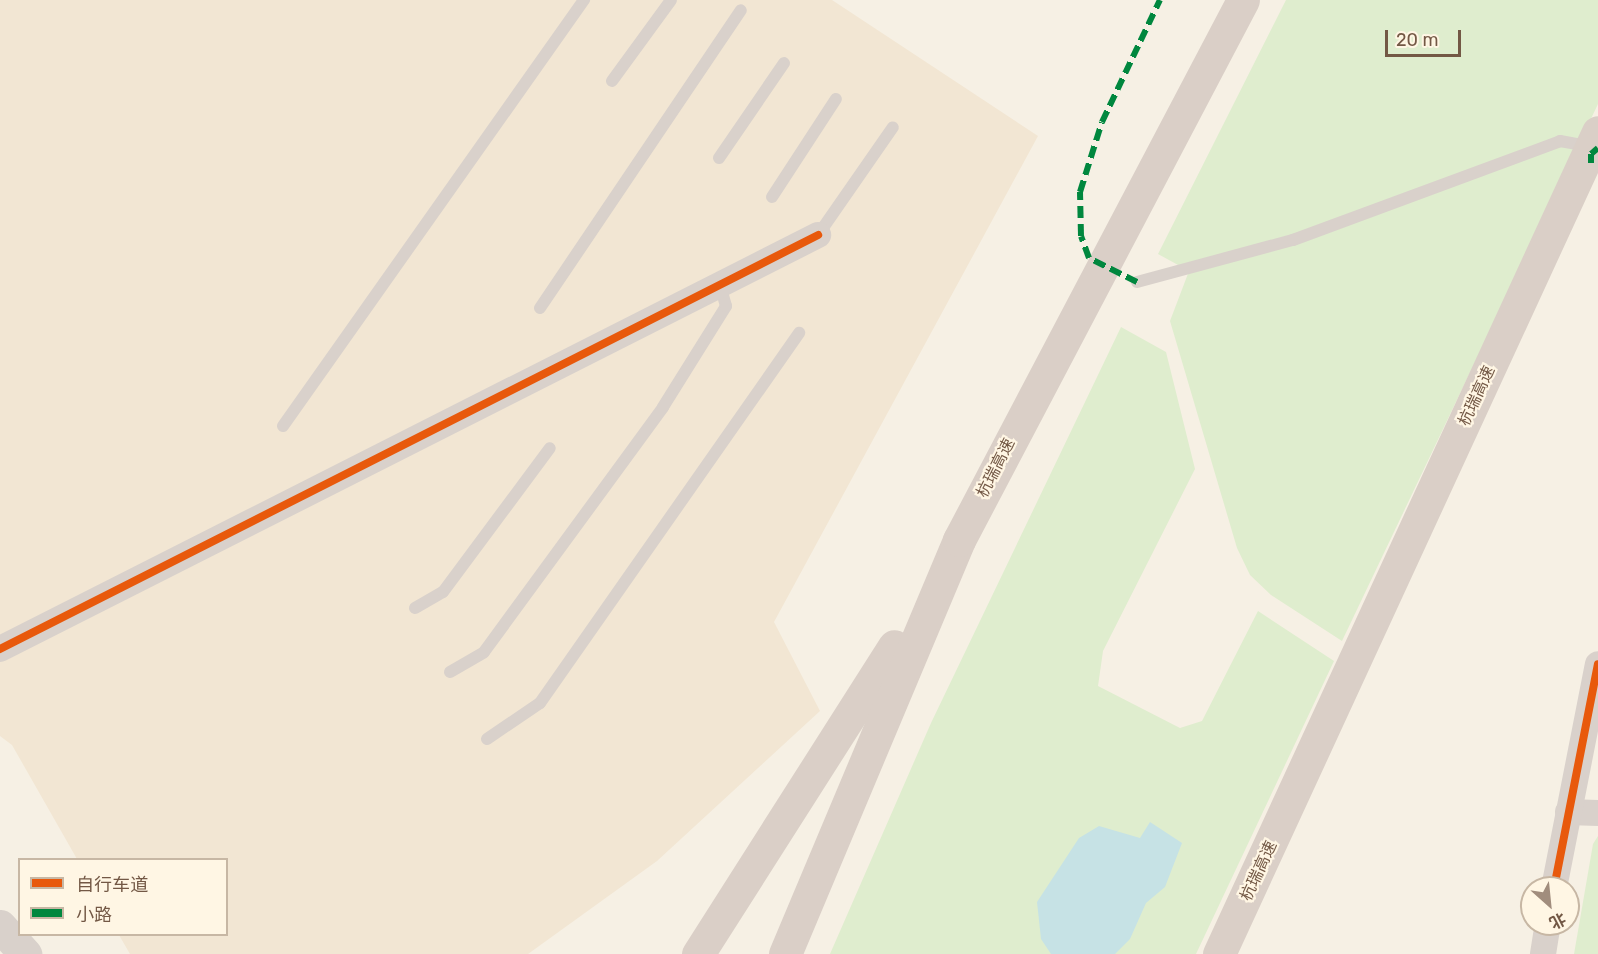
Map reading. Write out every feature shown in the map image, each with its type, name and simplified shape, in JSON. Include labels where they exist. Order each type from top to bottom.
[{"type":"highway","name":"杭瑞高速","points":[[785,954],[959,540],[1243,0]]},
{"type":"highway","name":"杭瑞高速","points":[[1220,954],[1598,132]]},
{"type":"highway","points":[[698,954],[959,540]]},
{"type":"street","points":[[0,649],[818,235]]},
{"type":"street","points":[[1556,876],[1598,664]]},
{"type":"street","points":[[1568,812],[1598,813]]},
{"type":"street","points":[[0,926],[25,954]]},
{"type":"street","points":[[1543,954],[1546,936]]},
{"type":"lane","points":[[283,426],[584,0]]},
{"type":"lane","points":[[612,81],[671,0]]},
{"type":"lane","points":[[540,308],[741,10]]},
{"type":"lane","points":[[719,158],[784,63]]},
{"type":"lane","points":[[772,197],[836,99]]},
{"type":"lane","points":[[818,235],[893,127]]},
{"type":"lane","points":[[1137,282],[1293,240],[1560,141],[1598,148],[1224,954]]},
{"type":"lane","points":[[450,672],[484,652],[663,407],[726,306],[720,285]]},
{"type":"lane","points":[[487,739],[540,703],[799,333]]},
{"type":"lane","points":[[415,608],[443,592],[550,448]]},
{"type":"shaded area","points":[[0,0],[832,0],[1038,136],[774,622],[820,711],[657,861],[528,954],[130,954],[120,936],[228,936],[228,858],[76,858],[12,745],[0,736]]},
{"type":"green space","points":[[1286,0],[1598,0],[1598,104],[1342,641],[1271,595],[1250,575],[1237,548],[1170,321],[1189,271],[1158,254]]},
{"type":"green space","points":[[1121,327],[1166,352],[1195,469],[1103,651],[1098,686],[1180,728],[1202,721],[1258,611],[1334,661],[1196,954],[830,954],[931,723]]},
{"type":"green space","points":[[1598,836],[1598,954],[1574,954],[1577,936],[1580,936],[1580,919],[1593,844]]},
{"type":"water","points":[[1150,822],[1182,843],[1165,887],[1146,903],[1130,939],[1115,954],[1051,954],[1041,939],[1037,902],[1079,838],[1099,826],[1140,838]]},
{"type":"marked path","points":[[1137,282],[1089,258],[1081,236],[1080,192],[1102,122],[1160,0]]},
{"type":"marked path","points":[[1591,163],[1591,154],[1598,148]]},
{"type":"cycle path","points":[[0,649],[818,235]]},
{"type":"cycle path","points":[[1556,876],[1598,664]]}]
